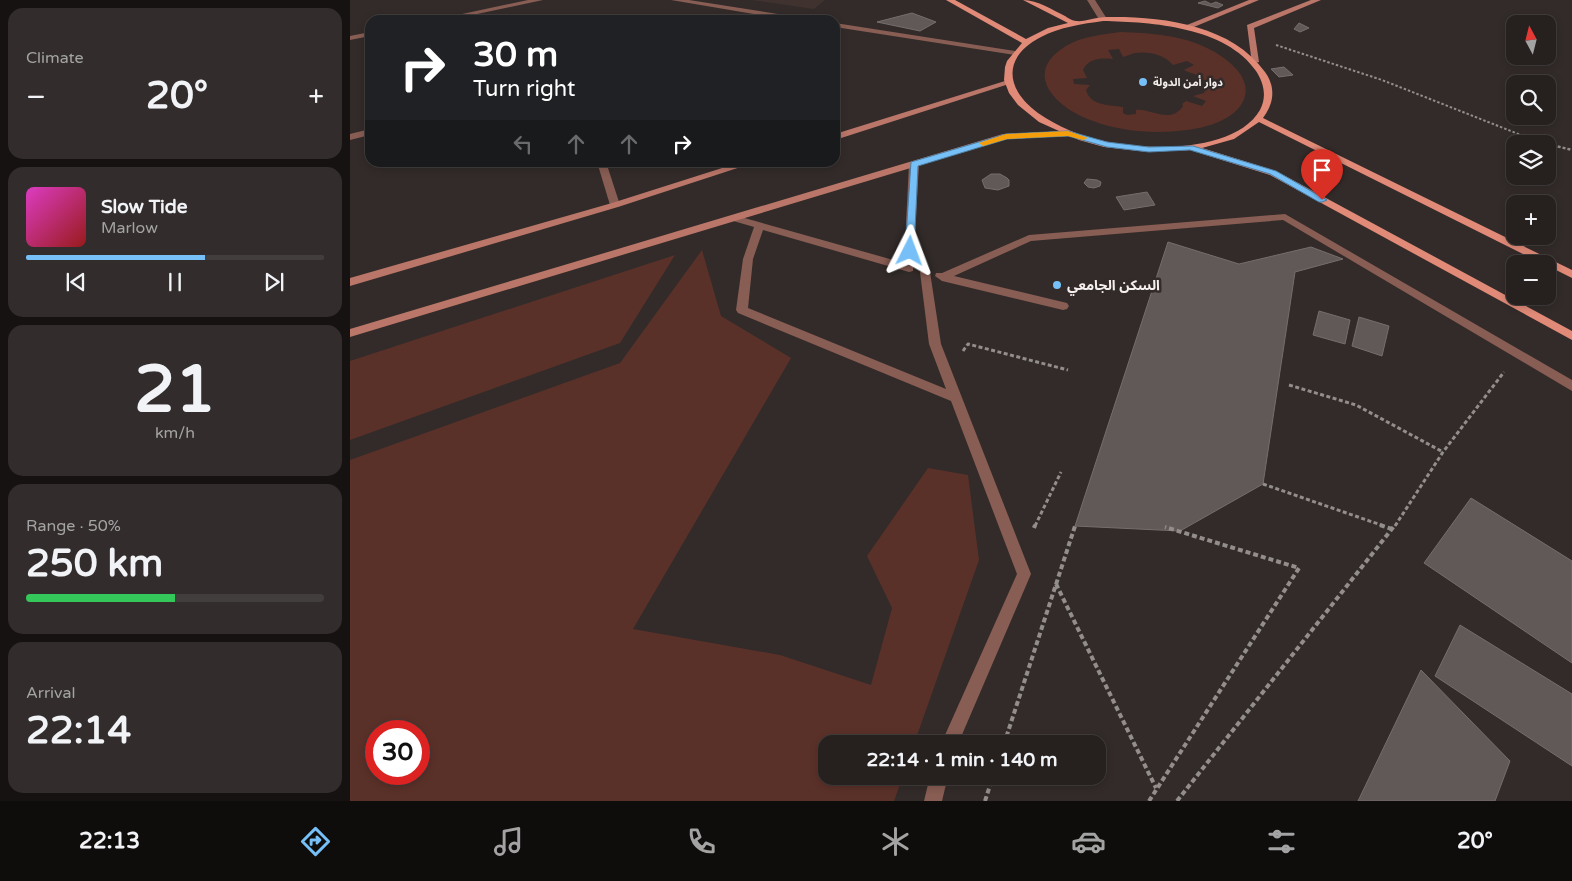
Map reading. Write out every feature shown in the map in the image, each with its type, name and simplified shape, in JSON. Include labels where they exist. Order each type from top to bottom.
[{"type":"main road","points":[[950,0],[1026,42]]},
{"type":"main road","points":[[1027,0],[1073,23]]},
{"type":"main road","points":[[1186,27],[1255,0]]},
{"type":"main road","points":[[1255,62],[1250,27],[1317,0]]},
{"type":"main road","points":[[1103,19],[1131,19],[1186,27],[1213,36],[1236,48],[1255,62],[1268,81],[1270,101],[1259,119],[1231,137],[1190,147],[1149,149],[1107,144],[1068,134],[1039,119],[1018,102],[1008,83],[1008,67],[1015,53],[1026,42],[1047,31],[1073,23],[1103,19]]},
{"type":"main road","points":[[840,135],[1008,83]]},
{"type":"main road","points":[[1259,119],[1572,274]]},
{"type":"main road","points":[[350,333],[1006,136],[1068,134]]},
{"type":"main road","points":[[1190,147],[1273,172],[1572,336]]},
{"type":"main road","points":[[350,282],[614,205],[736,167]]},
{"type":"street","points":[[463,15],[539,0]]},
{"type":"street","points":[[675,0],[771,15]]},
{"type":"street","points":[[1091,0],[1103,19]]},
{"type":"street","points":[[840,26],[1015,53]]},
{"type":"street","points":[[350,38],[365,35]]},
{"type":"street","points":[[350,137],[365,133]]},
{"type":"street","points":[[909,268],[914,164]]},
{"type":"street","points":[[603,167],[614,205]]},
{"type":"street","points":[[942,277],[1029,238],[1285,217],[1572,386]]},
{"type":"street","points":[[734,218],[942,277],[1063,306]]},
{"type":"street","points":[[760,225],[748,259],[742,310],[956,398]]},
{"type":"street","points":[[925,272],[936,344],[1024,574],[953,735]]},
{"type":"street","points":[[933,801],[937,785]]},
{"type":"path","points":[[1251,38],[1382,80],[1523,135]]},
{"type":"path","points":[[1556,146],[1572,150]]},
{"type":"path","points":[[959,356],[968,344],[1068,370]]},
{"type":"path","points":[[1177,801],[1392,530],[1443,452],[1505,371]]},
{"type":"path","points":[[1289,385],[1356,405],[1443,452]]},
{"type":"path","points":[[1030,519],[1034,528],[1061,472]]},
{"type":"path","points":[[1263,484],[1392,530]]},
{"type":"path","points":[[1007,735],[1075,526]]},
{"type":"path","points":[[1149,801],[1299,568],[1166,527]]},
{"type":"path","points":[[1056,583],[1156,788]]},
{"type":"path","points":[[985,801],[990,785]]},
{"type":"shaded area","points":[[751,0],[825,0],[814,9]]},
{"type":"shaded area","points":[[1120,32],[1154,34],[1177,38],[1209,49],[1229,62],[1241,75],[1246,87],[1244,99],[1237,110],[1225,119],[1208,126],[1175,131],[1151,132],[1116,128],[1093,121],[1068,108],[1049,90],[1045,79],[1046,68],[1053,57],[1066,46],[1085,38]],"holes":[[[1119,49],[1123,57],[1145,52],[1165,58],[1173,65],[1187,61],[1194,65],[1184,70],[1201,77],[1208,86],[1204,93],[1193,96],[1206,101],[1202,106],[1186,101],[1178,112],[1172,114],[1166,115],[1136,110],[1136,114],[1127,115],[1123,113],[1123,107],[1101,104],[1092,99],[1086,90],[1090,85],[1074,84],[1073,79],[1087,78],[1083,70],[1088,63],[1100,59],[1113,59],[1108,50]]]},
{"type":"shaded area","points":[[702,250],[721,316],[791,358],[633,629],[780,655],[871,685],[892,608],[867,556],[928,468],[968,475],[979,560],[917,735],[818,735],[818,785],[900,785],[894,801],[350,801],[350,460],[620,363]]},
{"type":"shaded area","points":[[675,255],[620,343],[350,440],[350,361]]},
{"type":"building","points":[[1205,1],[1211,4],[1216,2],[1223,5],[1218,8],[1198,3]]},
{"type":"building","points":[[912,13],[936,22],[920,31],[877,22]]},
{"type":"building","points":[[1299,23],[1309,28],[1300,32],[1294,29]]},
{"type":"building","points":[[1284,67],[1293,75],[1279,77],[1271,69]]},
{"type":"building","points":[[991,174],[1000,174],[1007,178],[1009,186],[998,190],[985,188],[982,180]]},
{"type":"building","points":[[1087,179],[1101,182],[1100,186],[1088,187],[1084,183]]},
{"type":"building","points":[[1147,192],[1155,205],[1124,210],[1116,197]]},
{"type":"building","points":[[1168,242],[1239,264],[1311,247],[1343,259],[1295,272],[1263,484],[1180,531],[1075,526]]},
{"type":"building","points":[[1319,311],[1350,320],[1345,344],[1313,335]]},
{"type":"building","points":[[1359,317],[1389,326],[1382,356],[1352,346]]},
{"type":"building","points":[[1471,498],[1572,561],[1572,663],[1424,563]]},
{"type":"building","points":[[1460,625],[1572,694],[1572,766],[1435,676]]},
{"type":"building","points":[[1421,670],[1510,761],[1495,801],[1358,801]]},
{"type":"slow traffic","points":[[983,143],[1006,136],[1068,134],[1083,138]]},
{"type":"place","name":"دوار أمن الدولة","points":[[1143,82]]},
{"type":"place","name":"السكن الجامعي","points":[[1057,285]]},
{"type":"route","points":[[910,251],[914,164],[1006,136],[1068,134],[1107,144],[1149,149],[1190,147],[1273,172],[1322,200]]}]
